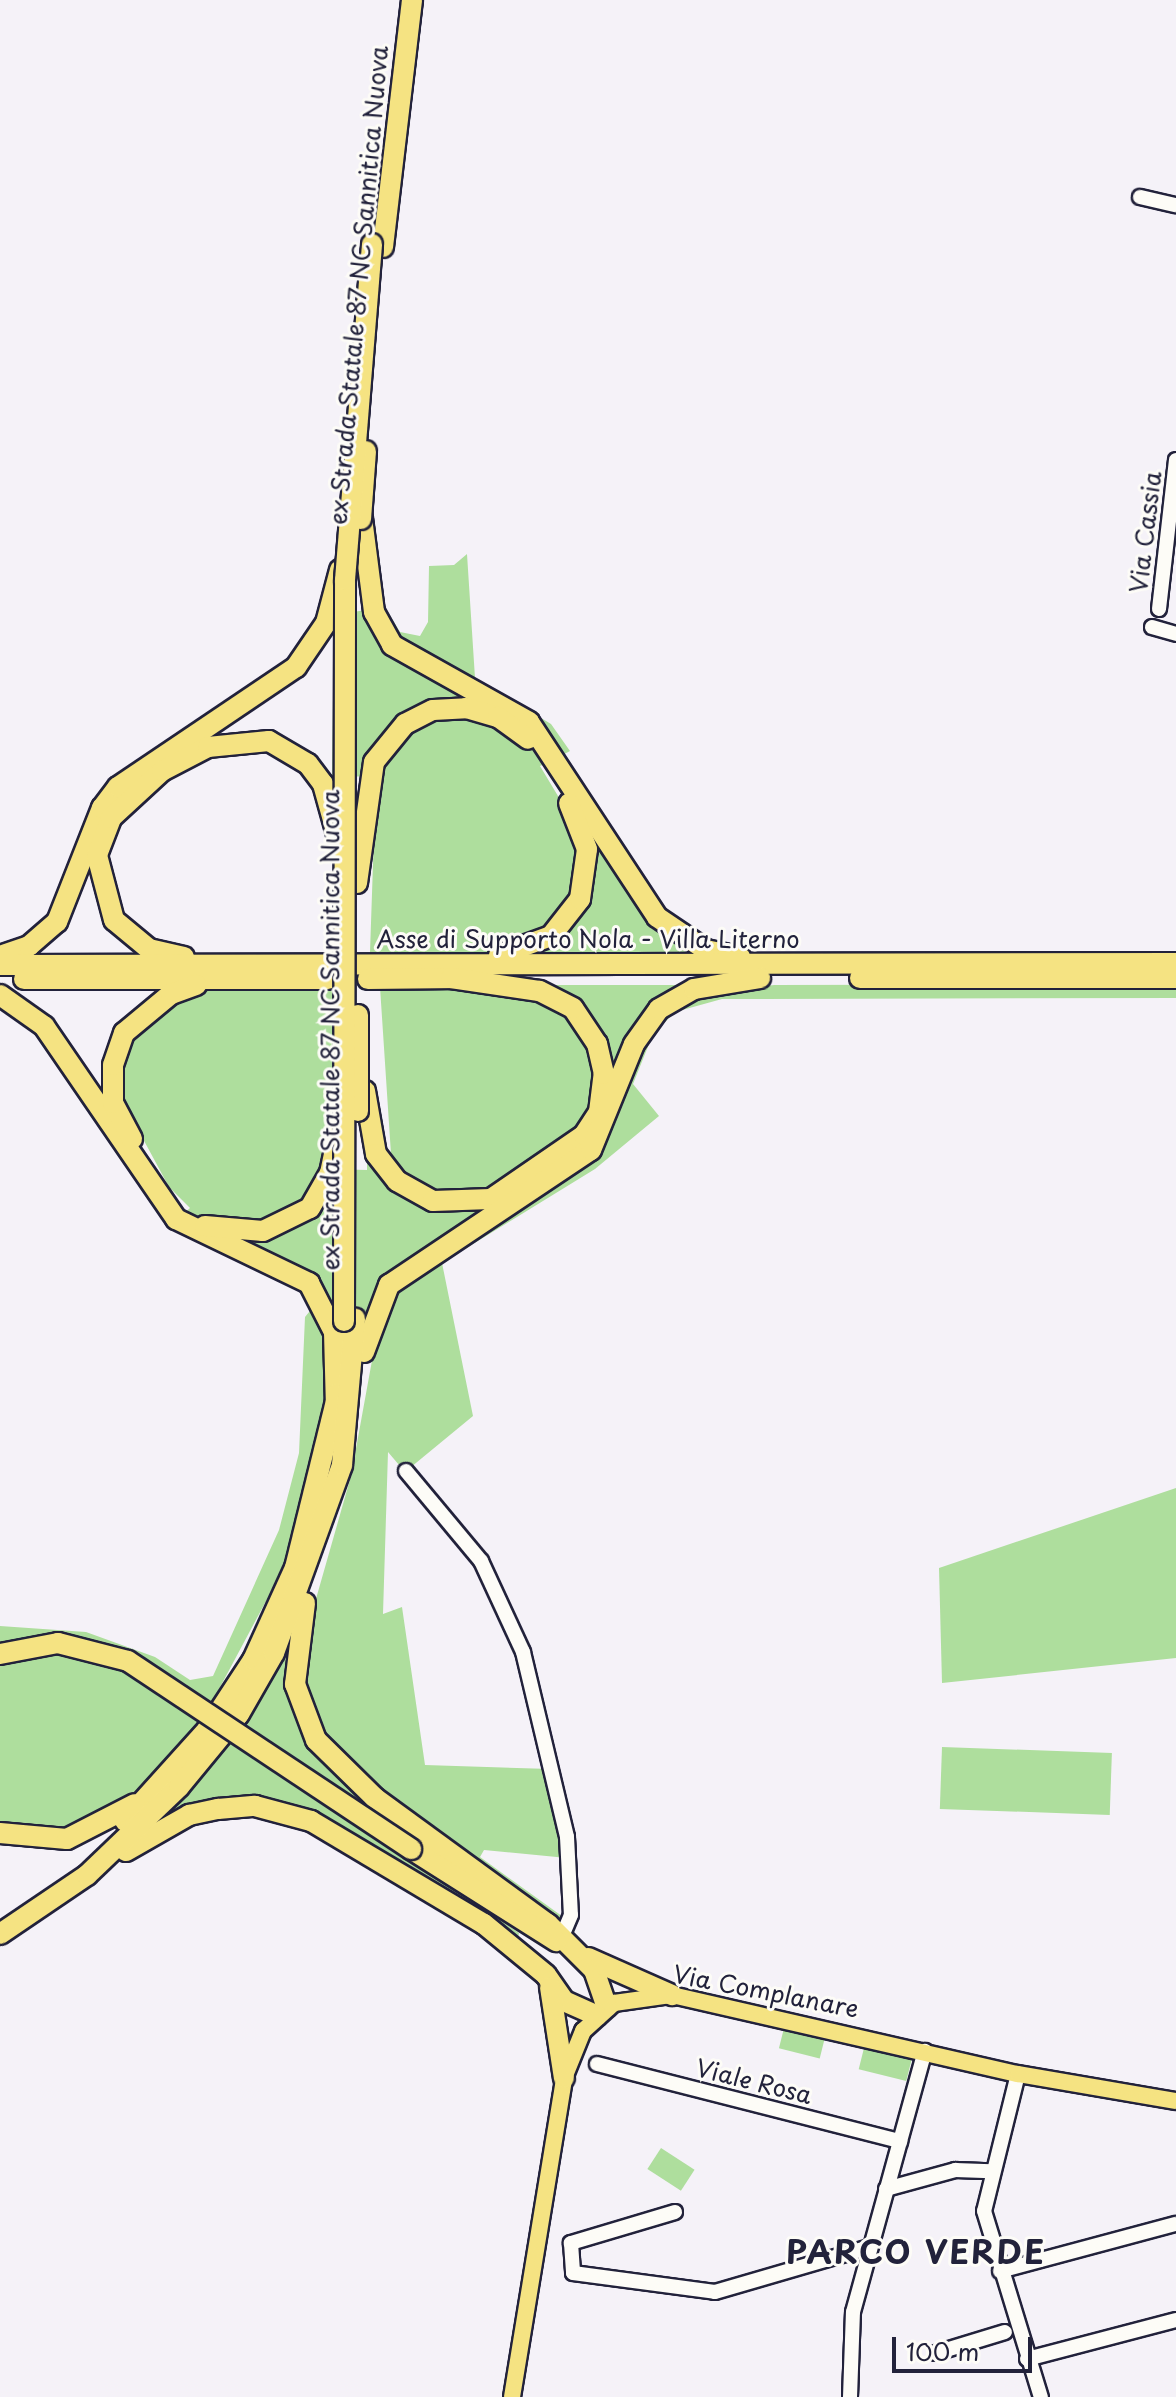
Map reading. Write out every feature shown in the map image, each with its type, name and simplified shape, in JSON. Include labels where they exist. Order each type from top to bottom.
[{"type":"highway","name":"ex Strada Statale 87 NC Sannitica Nuova","points":[[350,1319],[344,1100],[351,878],[355,514],[400,0]]},
{"type":"highway","name":"ex Strada Statale 87 NC Sannitica Nuova","points":[[377,245],[412,0]]},
{"type":"highway","points":[[0,956],[29,946],[57,922],[102,808],[268,691],[316,643],[338,582],[355,514]]},
{"type":"highway","points":[[355,514],[371,599],[392,645],[514,709],[657,917],[679,937],[740,957],[841,964]]},
{"type":"highway","points":[[351,878],[374,762],[405,724],[450,708],[485,711],[526,736],[552,762],[587,849],[580,899],[538,945],[432,964]]},
{"type":"highway","points":[[247,965],[149,949],[114,920],[101,889],[97,855],[111,818],[166,760],[238,740],[269,741],[291,751],[323,784],[351,878]]},
{"type":"highway","name":"ex Strada Statale 87 NC Sannitica Nuova","points":[[0,1934],[87,1875],[179,1787],[239,1714],[274,1653],[324,1527],[343,1411],[350,1319],[358,1056],[351,878]]},
{"type":"highway","name":"Asse di Supporto Nola - Villa Literno","points":[[0,965],[1176,963]]},
{"type":"highway","name":"Asse di Supporto Nola - Villa Literno","points":[[0,978],[207,981],[1176,978]]},
{"type":"highway","points":[[358,1056],[376,1154],[418,1196],[469,1204],[544,1178],[584,1135],[599,1112],[604,1074],[597,1044],[558,999],[451,978]]},
{"type":"highway","points":[[207,981],[171,994],[124,1033],[113,1065],[113,1103],[135,1156],[161,1204],[193,1233],[294,1272],[350,1319],[427,1255],[591,1150],[634,1044],[659,1009],[694,989],[760,978]]},
{"type":"highway","points":[[0,995],[44,1026],[135,1156],[153,1178],[203,1225],[263,1231],[310,1208],[321,1191],[344,1100]]},
{"type":"highway","name":"ex Strada Statale 87 NC Sannitica Nuova","points":[[0,1920],[76,1870],[149,1796],[207,1730],[253,1660],[295,1568],[343,1411]]},
{"type":"highway","points":[[324,1527],[294,1664],[306,1723],[343,1771],[535,1912],[599,1979],[602,2011],[564,2001],[546,1975],[519,1922]]},
{"type":"highway","points":[[0,1654],[58,1643],[128,1661],[519,1922],[672,1995]]},
{"type":"highway","points":[[0,1833],[67,1839],[149,1796]]},
{"type":"highway","points":[[87,1875],[189,1815],[282,1810],[358,1845],[484,1924],[546,1975]]},
{"type":"highway","points":[[564,2078],[546,1975],[550,1952],[568,1945]]},
{"type":"main road","name":"Via Complanare","points":[[602,2011],[636,1995],[672,1995],[1018,2074],[1176,2101]]},
{"type":"main road","points":[[512,2397],[564,2078],[602,2011]]},
{"type":"street","points":[[1140,197],[1176,205]]},
{"type":"street","name":"Via Cassia","points":[[1159,609],[1176,460]]},
{"type":"street","points":[[1152,627],[1176,634]]},
{"type":"street","points":[[406,1471],[481,1561],[523,1652],[567,1837],[572,1907],[568,1945]]},
{"type":"street","points":[[850,2397],[850,2335],[870,2247],[925,2051]]},
{"type":"street","name":"Viale Rosa","points":[[597,2064],[900,2141]]},
{"type":"street","points":[[1018,2074],[991,2171],[984,2211],[1013,2330],[1041,2397]]},
{"type":"street","points":[[886,2189],[955,2170],[991,2171]]},
{"type":"street","points":[[675,2212],[571,2243],[573,2273],[715,2292],[870,2247]]},
{"type":"street","points":[[1000,2271],[1176,2224]]},
{"type":"street","points":[[1027,2359],[1176,2320]]},
{"type":"street","points":[[936,2353],[1013,2330]]},
{"type":"green space","points":[[467,554],[475,678],[551,724],[570,751],[553,760],[642,905],[698,954],[530,955],[576,915],[592,863],[579,812],[549,762],[540,766],[576,826],[583,858],[574,900],[555,927],[508,952],[370,952],[376,776],[338,777],[337,797],[332,782],[334,615],[385,607],[400,632],[420,636],[428,622],[429,566],[454,565]]},
{"type":"green space","points":[[1176,984],[1176,998],[722,999],[675,1012],[653,1034],[633,1084],[659,1116],[595,1169],[442,1263],[473,1416],[405,1472],[388,1452],[383,1614],[402,1607],[425,1765],[551,1769],[567,1858],[484,1850],[480,1857],[566,1919],[564,1928],[340,1760],[312,1720],[300,1655],[351,1476],[381,1311],[337,1313],[298,1268],[181,1216],[190,1208],[169,1187],[122,1100],[122,1057],[148,1014],[177,996],[216,988],[336,987],[328,1169],[367,1170],[367,1143],[378,1165],[391,1154],[380,987],[507,989],[556,1003],[582,1026],[600,1080],[582,1130],[530,1171],[537,1179],[593,1131],[609,1082],[593,1024],[544,985],[690,985],[643,1019],[601,1124],[580,1153],[539,1182],[546,1190],[595,1150],[643,1036],[686,997],[774,985]]},
{"type":"green space","points":[[314,1306],[327,1323],[330,1374],[290,1556],[211,1704],[45,1636],[0,1646],[0,1626],[86,1632],[155,1657],[190,1680],[213,1676],[279,1530],[299,1453],[305,1317]]},
{"type":"green space","points":[[1176,1488],[1176,1658],[942,1683],[939,1568]]},
{"type":"green space","points":[[291,1631],[304,1726],[531,1917],[391,1845],[519,1933],[518,1939],[276,1804],[149,1828]]},
{"type":"green space","points":[[41,1649],[100,1657],[205,1715],[142,1791],[80,1830],[0,1826],[0,1662]]},
{"type":"green space","points":[[942,1747],[1112,1753],[1110,1815],[940,1809]]},
{"type":"green space","points":[[785,2024],[826,2034],[820,2058],[779,2048]]},
{"type":"green space","points":[[865,2044],[913,2056],[906,2081],[859,2069]]},
{"type":"green space","points":[[661,2148],[695,2170],[681,2191],[647,2169]]},
{"type":"district","name":"PARCO VERDE","points":[[916,2251]]}]
